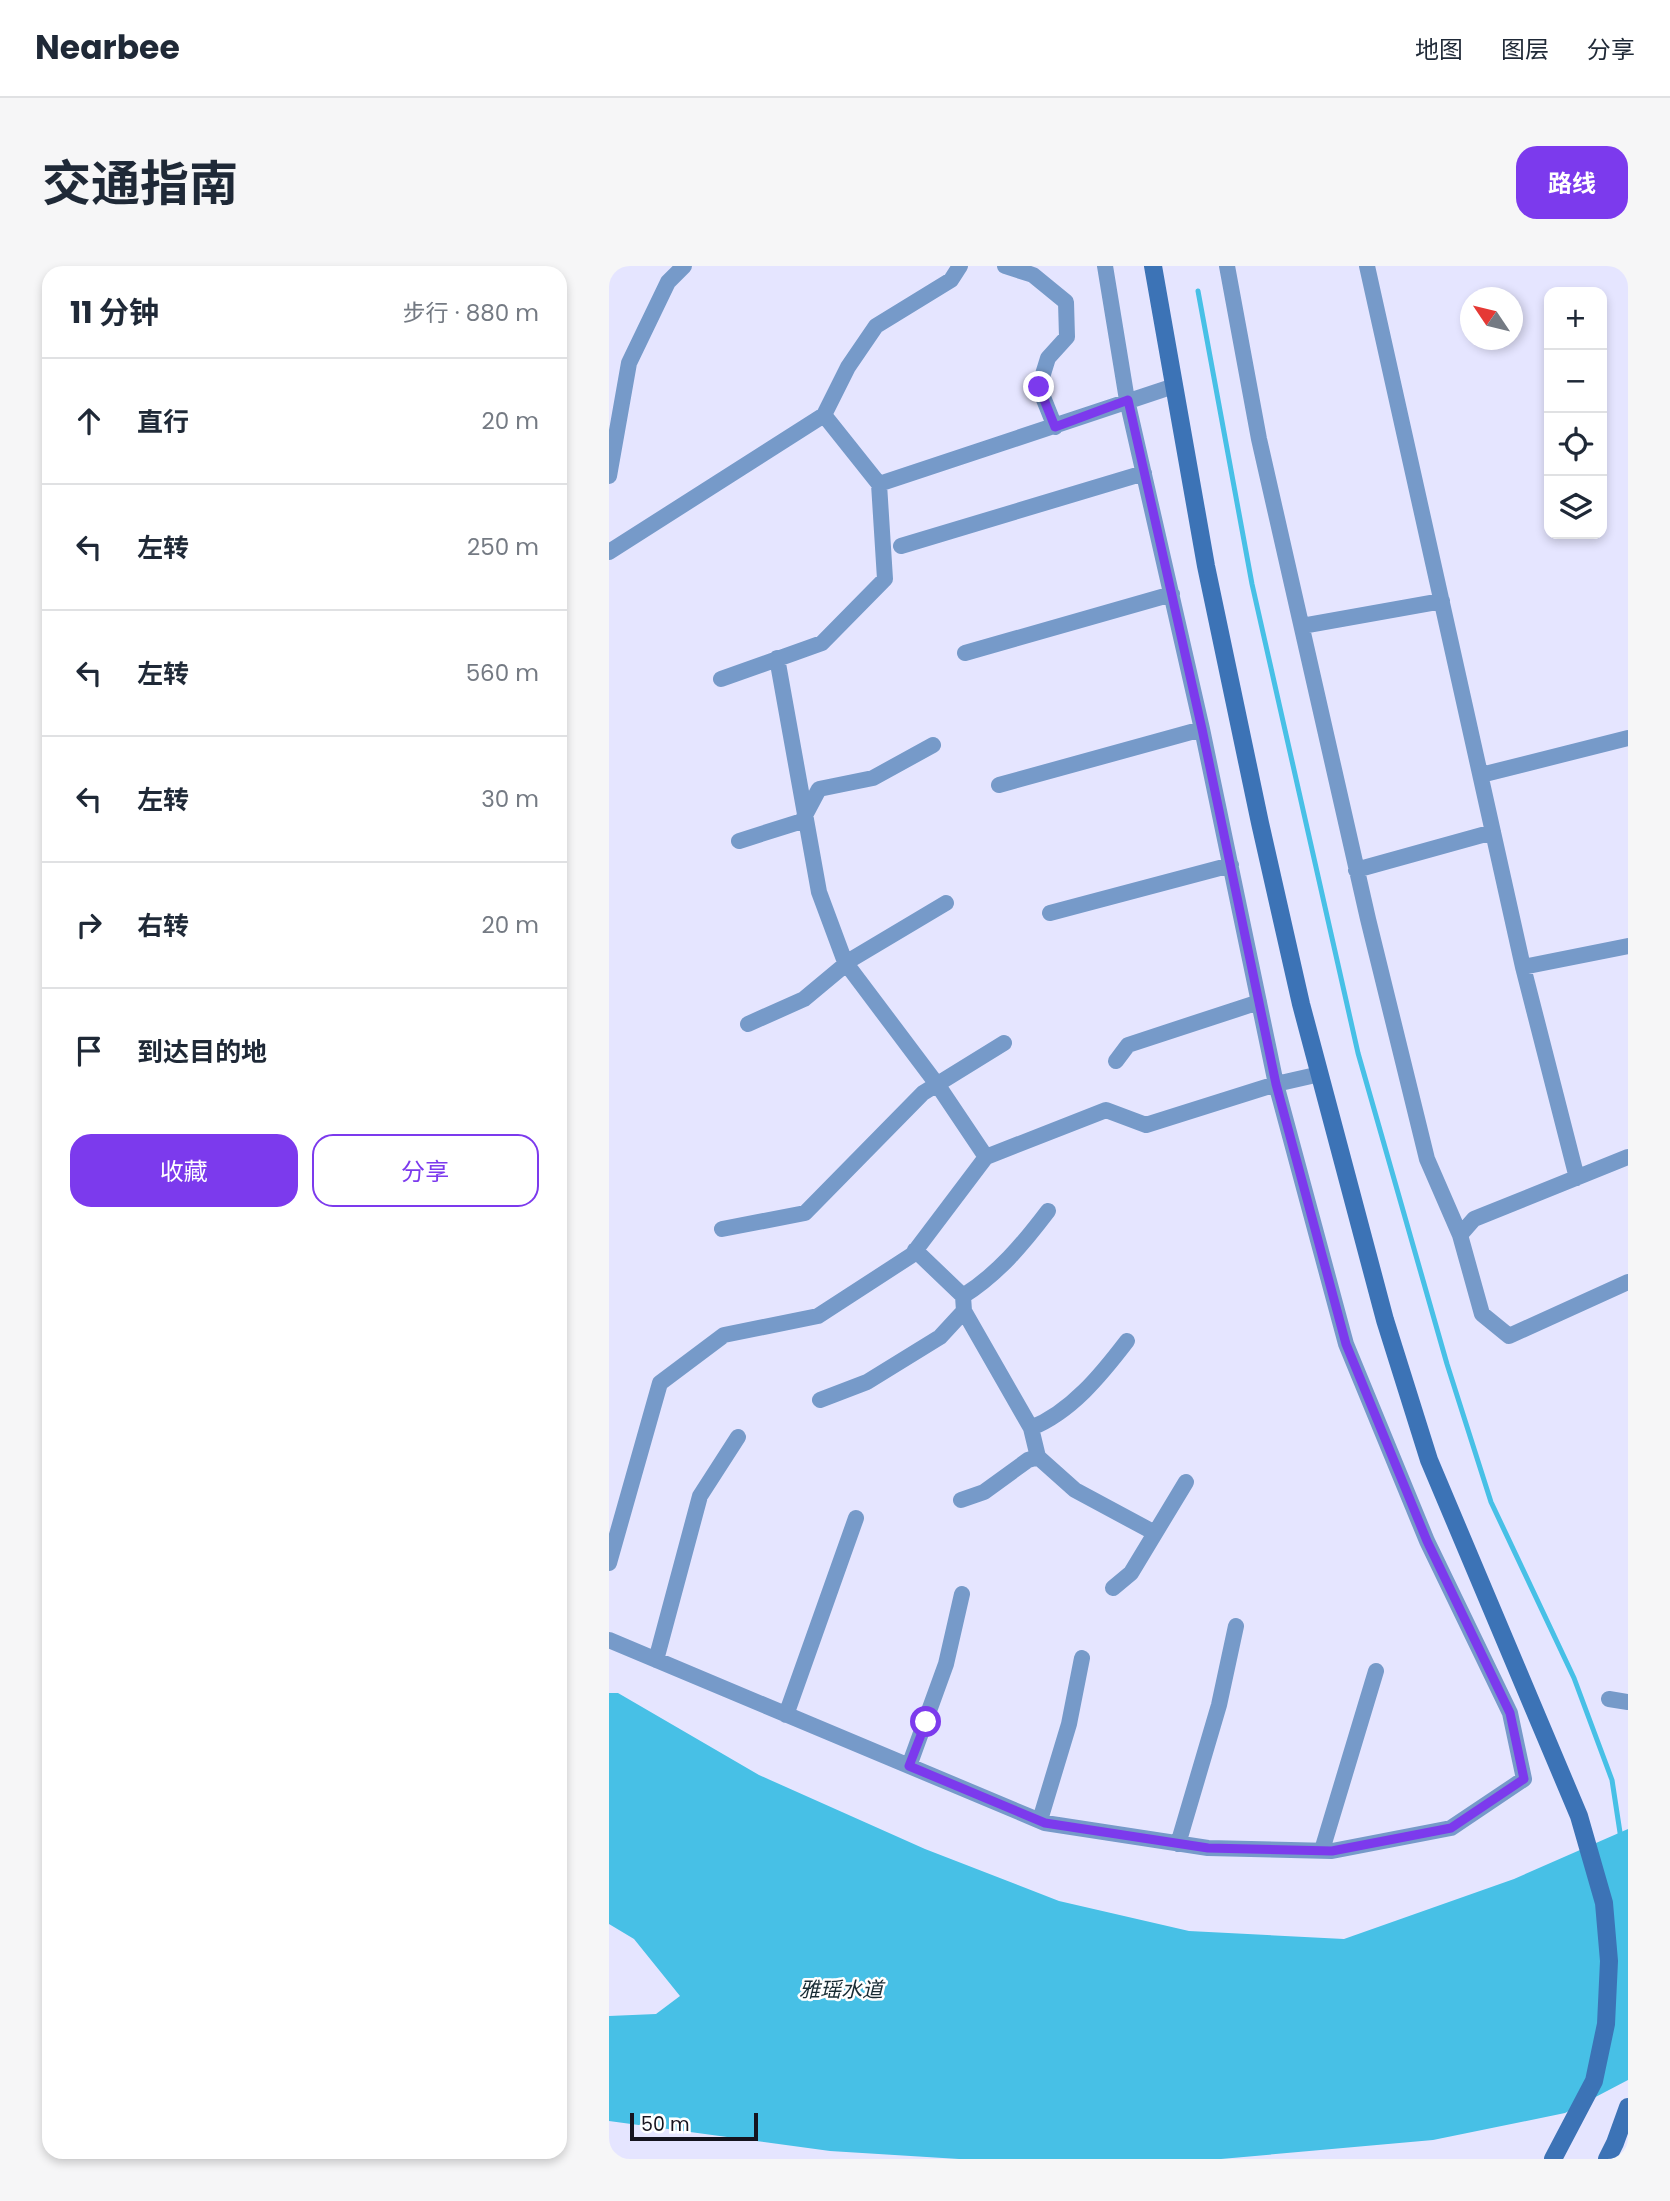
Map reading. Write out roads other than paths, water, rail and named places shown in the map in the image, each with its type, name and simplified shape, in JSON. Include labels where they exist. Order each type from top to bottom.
[{"type":"street","points":[[609,476],[629,363],[668,282],[684,266]]},
{"type":"street","points":[[609,552],[824,415],[848,367],[876,326],[951,280],[960,266]]},
{"type":"street","points":[[1005,266],[1033,275],[1066,302],[1067,337],[1048,358],[1039,387],[1055,427]]},
{"type":"street","points":[[609,1640],[1040,1820],[1178,1844],[1208,1848],[1332,1851],[1451,1828],[1524,1779],[1510,1713],[1427,1541],[1346,1344],[1276,1084],[1202,729],[1128,400],[1105,266]]},
{"type":"street","points":[[1153,266],[1206,566],[1260,822],[1301,1004],[1384,1320],[1429,1460],[1579,1816],[1604,1903],[1609,1961],[1606,2024],[1594,2081],[1553,2159]]},
{"type":"street","points":[[1227,266],[1259,439],[1356,870],[1427,1159],[1459,1235],[1482,1314],[1509,1336],[1628,1282]]},
{"type":"street","points":[[1367,266],[1523,967],[1577,1178]]},
{"type":"street","points":[[879,484],[1174,386]]},
{"type":"street","points":[[721,679],[822,643],[885,579],[879,484],[824,415]]},
{"type":"street","points":[[901,546],[1144,473]]},
{"type":"street","points":[[965,653],[1172,594]]},
{"type":"street","points":[[1302,626],[1442,601]]},
{"type":"street","points":[[777,658],[792,729],[819,892],[845,962],[939,1087],[986,1157]]},
{"type":"street","points":[[999,785],[1202,729]]},
{"type":"street","points":[[1481,775],[1628,738]]},
{"type":"street","points":[[739,841],[802,821],[819,789],[873,778],[933,745]]},
{"type":"street","points":[[1356,870],[1493,832]]},
{"type":"street","points":[[1050,913],[1231,865]]},
{"type":"street","points":[[748,1024],[804,999],[852,959],[946,903]]},
{"type":"street","points":[[1523,967],[1628,946]]},
{"type":"street","points":[[1117,1061],[1128,1045],[1259,1002]]},
{"type":"street","points":[[722,1230],[805,1213],[923,1093],[1004,1043]]},
{"type":"street","points":[[609,1563],[660,1383],[725,1335],[818,1316],[912,1255],[986,1157],[1106,1110],[1146,1125],[1276,1084],[1320,1074]]},
{"type":"street","points":[[1459,1235],[1474,1219],[1628,1157]]},
{"type":"street","points":[[820,1400],[867,1382],[940,1337],[963,1304],[1020,1247],[1048,1211]]},
{"type":"street","points":[[915,1250],[963,1304],[1031,1428],[1038,1457],[1075,1490],[1156,1533]]},
{"type":"street","points":[[1031,1428],[1049,1421],[1100,1376],[1127,1342]]},
{"type":"street","points":[[656,1660],[700,1496],[738,1437]]},
{"type":"street","points":[[961,1500],[984,1492],[1028,1460],[1038,1457]]},
{"type":"street","points":[[1113,1588],[1131,1573],[1186,1482]]},
{"type":"street","points":[[786,1715],[856,1518]]},
{"type":"street","points":[[909,1766],[946,1664],[962,1594]]},
{"type":"street","points":[[1178,1844],[1219,1705],[1230,1646],[1237,1626]]},
{"type":"street","points":[[1040,1820],[1069,1724],[1082,1658]]},
{"type":"street","points":[[1322,1850],[1376,1671]]},
{"type":"street","points":[[1609,1699],[1628,1702]]},
{"type":"street","points":[[1607,2159],[1628,2107]]},
{"type":"water","name":"雅瑶水道","points":[[609,1693],[618,1693],[759,1775],[925,1849],[1059,1901],[1189,1931],[1344,1939],[1514,1879],[1628,1829],[1628,2080],[1565,2113],[1433,2140],[1221,2159],[959,2159],[830,2151],[609,2121],[609,2016],[656,2014],[680,1996],[634,1939],[609,1924]]},
{"type":"waterway","points":[[1198,291],[1252,584],[1358,1053],[1447,1364],[1491,1502],[1574,1678],[1612,1780],[1621,1839]]}]
